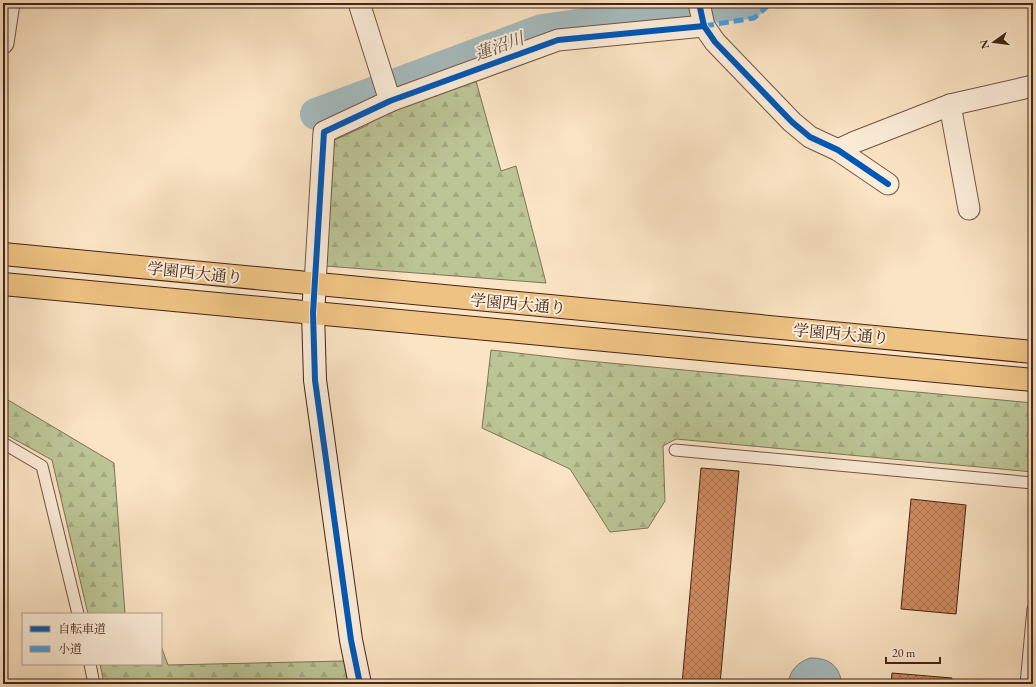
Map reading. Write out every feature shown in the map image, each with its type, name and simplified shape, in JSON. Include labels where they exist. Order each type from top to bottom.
[{"type":"highway","name":"学園西大通り","points":[[3,254],[1033,352]]},
{"type":"highway","name":"学園西大通り","points":[[3,284],[1033,380]]},
{"type":"street","points":[[3,43],[9,3]]},
{"type":"street","points":[[359,3],[390,99]]},
{"type":"street","points":[[699,3],[704,26],[715,42],[792,122],[810,137],[838,150],[888,184]]},
{"type":"street","points":[[360,684],[351,640],[314,380],[315,284],[324,132],[390,99],[558,40],[704,26]]},
{"type":"street","points":[[838,150],[950,104],[1033,86]]},
{"type":"street","points":[[950,104],[969,209]]},
{"type":"lane","points":[[3,443],[42,466],[78,613]]},
{"type":"lane","points":[[675,450],[1033,482]]},
{"type":"lane","points":[[1026,684],[1031,650],[1033,609]]},
{"type":"lane","points":[[90,665],[94,684]]},
{"type":"green space","points":[[476,81],[501,171],[516,166],[546,283],[325,266],[330,142],[368,125],[366,120]]},
{"type":"green space","points":[[491,350],[578,360],[1033,403],[1033,472],[676,439],[663,446],[665,501],[648,528],[610,532],[570,469],[482,428]]},
{"type":"green space","points":[[3,397],[114,463],[125,613],[88,613],[52,460],[3,433]]},
{"type":"green space","points":[[162,649],[168,665],[345,661],[348,684],[104,684],[100,665],[162,665]]},
{"type":"water","points":[[810,658],[823,659],[836,667],[841,677],[842,684],[788,684],[792,671],[801,662]]},
{"type":"building","points":[[701,468],[739,471],[720,684],[682,684]]},
{"type":"building","points":[[911,499],[966,505],[956,614],[901,609]]},
{"type":"building","points":[[892,673],[952,678],[951,684],[891,684]]},
{"type":"waterway","name":"蓮沼川","points":[[710,7],[749,3]]},
{"type":"waterway","name":"蓮沼川","points":[[316,114],[542,30],[690,9]]},
{"type":"marked path","points":[[704,26],[754,18],[771,3]]},
{"type":"cycle path","points":[[699,3],[704,26],[715,42],[792,122],[810,137],[838,150],[888,184]]},
{"type":"cycle path","points":[[360,684],[351,640],[315,380],[313,313],[324,132],[390,101],[558,40],[704,26]]}]
